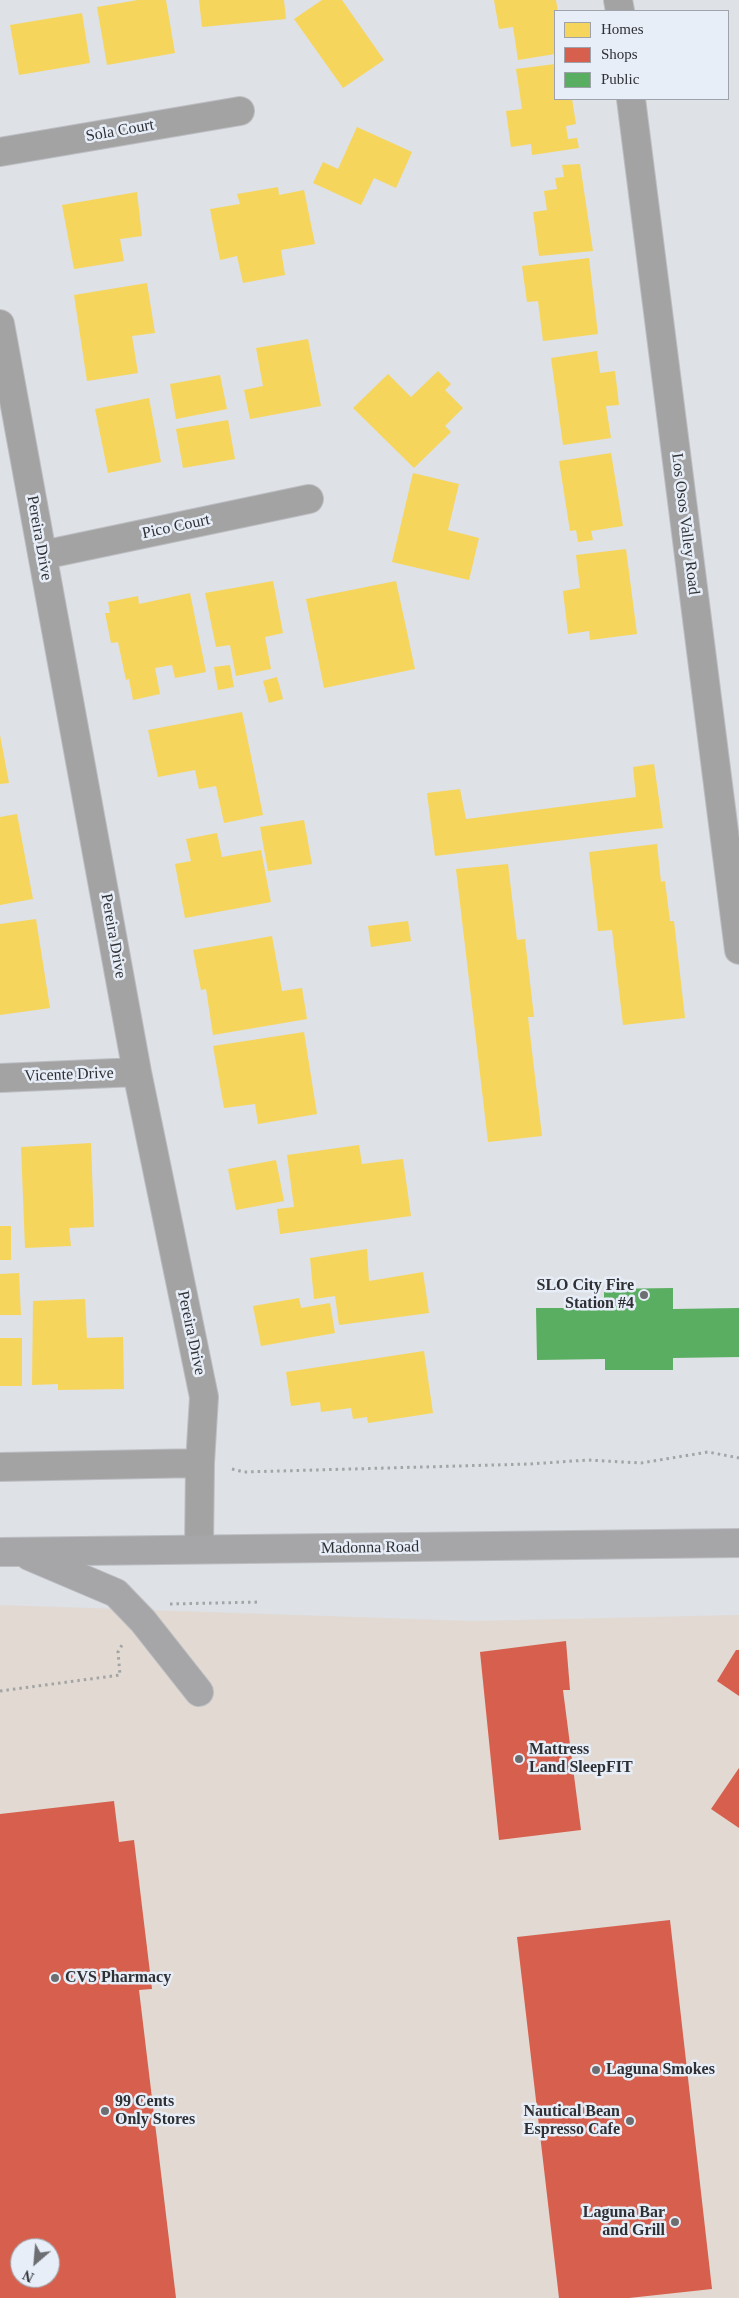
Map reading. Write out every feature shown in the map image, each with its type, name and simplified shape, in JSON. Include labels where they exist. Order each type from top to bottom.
[{"type":"main road","name":"Madonna Road","points":[[9,1552],[739,1543]]},
{"type":"main road","points":[[9,1552],[116,1593],[143,1621],[199,1692]]},
{"type":"street","name":"Los Osos Valley Road","points":[[631,100],[739,950]]},
{"type":"street","name":"Sola Court","points":[[0,152],[240,111]]},
{"type":"street","name":"Pereira Drive","points":[[0,324],[138,1072],[204,1397],[200,1463],[200,1549]]},
{"type":"street","name":"Pico Court","points":[[43,554],[309,499]]},
{"type":"street","name":"Vicente Drive","points":[[0,1078],[138,1072]]},
{"type":"street","points":[[0,1467],[200,1463]]},
{"type":"path","points":[[200,1463],[244,1472],[530,1464],[588,1460],[641,1463],[708,1452],[739,1458]]},
{"type":"shaded area","points":[[0,1605],[473,1621],[739,1615],[739,2298],[0,2298]]},
{"type":"building: Homes","points":[[138,0],[166,0],[175,53],[107,65],[97,7]]},
{"type":"building: Homes","points":[[199,0],[284,0],[286,19],[202,27]]},
{"type":"building: Homes","points":[[322,0],[342,0],[384,60],[343,88],[294,19]]},
{"type":"building: Homes","points":[[494,0],[556,0],[558,10],[554,10],[554,54],[518,60],[513,27],[499,29]]},
{"type":"building: Homes","points":[[82,13],[90,63],[19,75],[10,25]]},
{"type":"building: Homes","points":[[554,64],[554,100],[572,100],[576,124],[566,126],[568,139],[577,138],[579,148],[532,155],[531,144],[511,147],[506,111],[522,109],[516,69]]},
{"type":"building: Homes","points":[[357,127],[412,152],[396,188],[374,178],[361,205],[313,183],[323,162],[338,169]]},
{"type":"building: Homes","points":[[580,164],[593,251],[539,256],[533,212],[547,210],[544,191],[557,189],[555,178],[564,177],[562,165]]},
{"type":"building: Homes","points":[[278,187],[279,195],[304,190],[315,244],[281,250],[285,275],[243,283],[237,256],[220,260],[210,209],[240,204],[237,194]]},
{"type":"building: Homes","points":[[137,192],[142,236],[120,239],[124,261],[74,269],[62,205]]},
{"type":"building: Homes","points":[[589,258],[598,334],[543,341],[538,301],[527,302],[522,266]]},
{"type":"building: Homes","points":[[147,283],[155,333],[132,336],[138,373],[87,381],[74,295]]},
{"type":"building: Homes","points":[[308,339],[321,406],[250,419],[244,390],[263,386],[256,348]]},
{"type":"building: Homes","points":[[597,351],[600,373],[615,371],[619,405],[606,406],[611,438],[563,445],[551,358]]},
{"type":"building: Homes","points":[[438,371],[451,384],[445,390],[463,408],[445,426],[451,432],[414,468],[353,408],[388,374],[411,397]]},
{"type":"building: Homes","points":[[220,375],[227,409],[176,419],[170,384]]},
{"type":"building: Homes","points":[[149,398],[161,462],[108,473],[95,409]]},
{"type":"building: Homes","points":[[228,420],[235,459],[183,468],[176,429]]},
{"type":"building: Homes","points":[[611,453],[623,526],[591,531],[593,540],[578,542],[576,530],[570,531],[559,461]]},
{"type":"building: Homes","points":[[413,473],[459,484],[448,530],[479,538],[469,580],[392,562]]},
{"type":"building: Homes","points":[[626,549],[637,634],[590,640],[589,631],[568,634],[563,591],[580,588],[576,555]]},
{"type":"building: Homes","points":[[273,581],[283,633],[265,637],[271,669],[236,676],[230,645],[216,647],[205,593]]},
{"type":"building: Homes","points":[[396,581],[415,669],[324,688],[306,599]]},
{"type":"building: Homes","points":[[190,593],[206,672],[175,678],[172,665],[155,668],[160,694],[133,700],[129,679],[126,680],[118,642],[111,643],[105,613],[110,613],[108,602],[138,596],[139,604]]},
{"type":"building: Homes","points":[[230,665],[234,687],[218,690],[214,667]]},
{"type":"building: Homes","points":[[277,677],[283,699],[269,703],[263,681]]},
{"type":"building: Homes","points":[[242,712],[263,815],[224,823],[216,786],[199,789],[195,770],[158,777],[148,730]]},
{"type":"building: Homes","points":[[0,735],[9,783],[0,784]]},
{"type":"building: Homes","points":[[654,764],[663,828],[435,856],[427,793],[460,789],[466,819],[636,797],[633,767]]},
{"type":"building: Homes","points":[[17,814],[33,899],[0,905],[0,817]]},
{"type":"building: Homes","points":[[304,820],[312,864],[268,871],[260,827]]},
{"type":"building: Homes","points":[[217,833],[222,857],[261,850],[271,902],[185,918],[175,864],[191,861],[186,839]]},
{"type":"building: Homes","points":[[657,844],[661,882],[665,881],[670,921],[674,921],[685,1018],[623,1025],[612,930],[598,931],[589,852]]},
{"type":"building: Homes","points":[[508,864],[517,940],[525,939],[534,1017],[528,1017],[542,1136],[488,1142],[456,869]]},
{"type":"building: Homes","points":[[36,919],[50,1008],[0,1015],[0,924]]},
{"type":"building: Homes","points":[[408,921],[411,941],[371,947],[368,926]]},
{"type":"building: Homes","points":[[272,936],[282,991],[302,988],[307,1019],[213,1035],[206,989],[201,990],[193,950]]},
{"type":"building: Homes","points":[[304,1032],[317,1114],[258,1124],[255,1104],[224,1108],[213,1046]]},
{"type":"building: Homes","points":[[91,1143],[94,1227],[69,1228],[71,1246],[25,1248],[21,1147]]},
{"type":"building: Homes","points":[[359,1145],[362,1164],[403,1159],[411,1216],[280,1234],[277,1209],[294,1207],[287,1155]]},
{"type":"building: Homes","points":[[276,1160],[284,1201],[236,1210],[228,1169]]},
{"type":"building: Homes","points":[[0,1226],[11,1226],[11,1260],[0,1260]]},
{"type":"building: Homes","points":[[367,1249],[369,1281],[423,1272],[429,1313],[339,1325],[335,1296],[314,1299],[310,1258]]},
{"type":"building: Homes","points":[[19,1273],[21,1315],[0,1315],[0,1274]]},
{"type":"building: Homes","points":[[299,1298],[301,1308],[330,1303],[335,1333],[261,1346],[253,1306]]},
{"type":"building: Homes","points":[[85,1299],[87,1338],[123,1337],[124,1389],[58,1390],[58,1384],[32,1385],[33,1301]]},
{"type":"building: Homes","points":[[0,1338],[22,1338],[22,1386],[0,1386]]},
{"type":"building: Homes","points":[[424,1351],[433,1413],[368,1423],[367,1417],[353,1419],[351,1408],[321,1412],[320,1402],[291,1406],[286,1372]]},
{"type":"building: Shops","points":[[566,1641],[570,1690],[563,1690],[581,1830],[499,1840],[480,1652]]},
{"type":"building: Shops","points":[[736,1650],[739,1650],[739,1696],[717,1681]]},
{"type":"building: Shops","points":[[739,1768],[739,1828],[711,1809]]},
{"type":"building: Shops","points":[[114,1801],[119,1842],[134,1840],[152,1989],[139,1990],[176,2298],[0,2298],[0,1814]]},
{"type":"building: Shops","points":[[670,1920],[712,2289],[629,2298],[559,2298],[517,1937]]},
{"type":"building: Public","points":[[673,1288],[673,1309],[739,1308],[739,1357],[673,1358],[673,1370],[605,1370],[605,1359],[537,1360],[536,1308],[604,1308],[604,1289]]},
{"type":"place","name":"SLO City Fire Station #4","points":[[644,1295]]},
{"type":"place","name":"Mattress Land SleepFIT","points":[[519,1759]]},
{"type":"place","name":"CVS Pharmacy","points":[[55,1978]]},
{"type":"place","name":"Laguna Smokes","points":[[596,2070]]},
{"type":"place","name":"99 Cents Only Stores","points":[[105,2111]]},
{"type":"place","name":"Nautical Bean Espresso Cafe","points":[[630,2121]]},
{"type":"place","name":"Laguna Bar and Grill","points":[[675,2222]]}]
